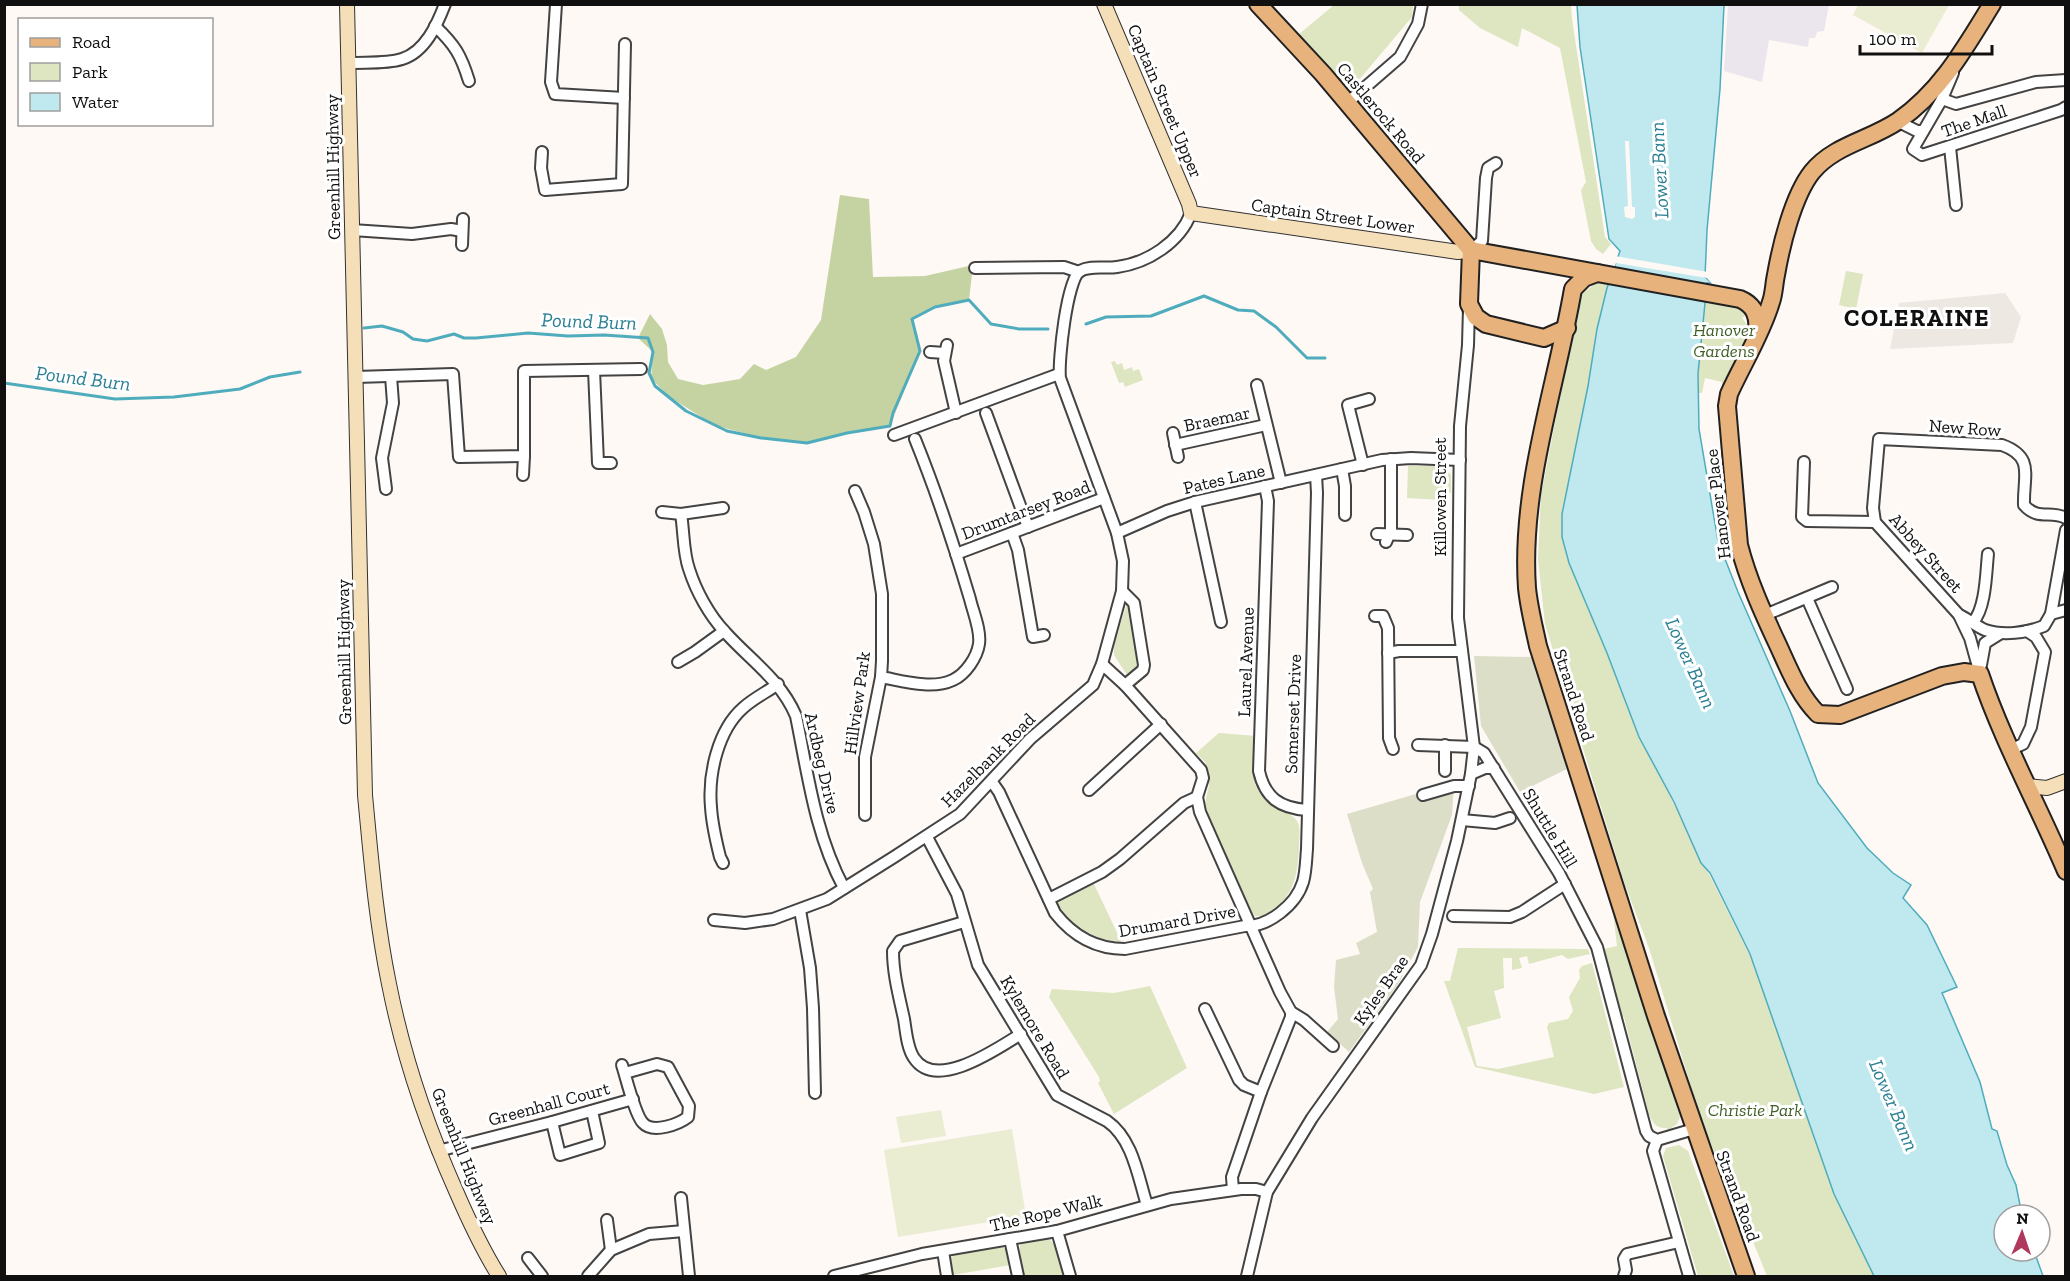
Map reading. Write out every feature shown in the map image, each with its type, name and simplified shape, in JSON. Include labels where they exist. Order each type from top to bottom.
[{"type":"main road","name":"Greenhill Highway","points":[[347,4],[365,795],[375,899],[389,986],[408,1062],[438,1151],[483,1250],[499,1276]]},
{"type":"main road","name":"Captain Street Upper","points":[[1104,4],[1191,213]]},
{"type":"main road","name":"Castlerock Road","points":[[1258,4],[1347,103],[1471,250]]},
{"type":"main road","points":[[1897,121],[1933,92],[1959,59],[1992,4]]},
{"type":"main road","name":"Hanover Place","points":[[1897,121],[1832,154],[1812,173],[1792,212],[1776,273],[1768,285],[1757,335],[1730,394],[1727,406],[1739,545],[1744,565],[1792,676],[1810,706],[1818,714],[1840,715],[1942,676],[1964,672],[1980,674]]},
{"type":"main road","name":"Captain Street Lower","points":[[1191,213],[1458,252],[1471,250]]},
{"type":"main road","points":[[1471,250],[1564,266],[1571,276],[1740,299],[1765,298]]},
{"type":"main road","name":"Killowen Street","points":[[1469,304],[1471,250]]},
{"type":"main road","name":"Strand Road","points":[[1585,278],[1567,328],[1532,490],[1527,551],[1527,588],[1531,614],[1538,646],[1656,1016],[1746,1276]]},
{"type":"main road","points":[[1740,299],[1751,305],[1755,313],[1758,324],[1757,335]]},
{"type":"main road","points":[[1469,304],[1476,317],[1486,324],[1544,338],[1567,328]]},
{"type":"main road","points":[[1544,338],[1552,349],[1558,365]]},
{"type":"main road","points":[[1980,674],[1996,721],[2066,871]]},
{"type":"main road","points":[[2028,786],[2047,788],[2066,781]]},
{"type":"street","points":[[350,63],[403,59],[425,42],[445,4]]},
{"type":"street","points":[[556,4],[551,82],[555,94],[624,98]]},
{"type":"street","points":[[1347,103],[1401,57],[1418,24],[1422,4]]},
{"type":"street","points":[[435,26],[456,47],[464,76]]},
{"type":"street","points":[[542,152],[541,168],[545,190],[622,184],[625,44]]},
{"type":"street","points":[[1897,121],[1917,131],[1923,131],[1942,99],[1959,59]]},
{"type":"street","points":[[1942,99],[1956,104],[2036,82],[2066,80]]},
{"type":"street","name":"The Mall","points":[[1923,131],[1913,149],[1922,155],[2064,111]]},
{"type":"street","points":[[1950,147],[1956,205]]},
{"type":"street","points":[[1471,250],[1482,242],[1486,178],[1488,168],[1496,163]]},
{"type":"street","points":[[975,268],[1064,267],[1079,272],[1088,268],[1129,265],[1144,260],[1161,250],[1184,228],[1191,213]]},
{"type":"street","points":[[352,230],[412,234],[451,229],[463,225],[462,244]]},
{"type":"street","name":"Hazelbank Road","points":[[714,920],[762,922],[800,910],[827,899],[927,837],[960,814],[1030,740],[1093,685],[1102,664],[1122,591],[1123,561],[1117,533],[1059,374],[1071,285],[1079,272]]},
{"type":"street","name":"Killowen Street","points":[[1469,304],[1468,345],[1460,406],[1458,618],[1474,747]]},
{"type":"street","points":[[1468,345],[1476,331],[1486,324]]},
{"type":"street","points":[[930,352],[946,349],[944,361],[956,413]]},
{"type":"street","points":[[523,475],[524,372],[641,369]]},
{"type":"street","points":[[594,370],[598,463],[612,463]]},
{"type":"street","points":[[356,377],[453,374],[459,457],[524,456]]},
{"type":"street","points":[[894,435],[1059,374]]},
{"type":"street","points":[[386,489],[382,458],[393,403],[391,376]]},
{"type":"street","name":"Braemar","points":[[1257,385],[1281,483]]},
{"type":"street","points":[[1363,465],[1348,405],[1369,399]]},
{"type":"street","points":[[986,413],[1028,527]]},
{"type":"street","name":"Braemar","points":[[1175,445],[1266,425]]},
{"type":"street","name":"Braemar","points":[[1173,433],[1178,457]]},
{"type":"street","points":[[915,439],[956,554]]},
{"type":"street","name":"New Row","points":[[1879,439],[2002,445],[2013,449],[2021,454],[2025,462],[2024,505],[2030,512],[2037,515],[2059,514],[2066,518]]},
{"type":"street","name":"Abbey Street","points":[[1879,439],[1873,508],[1875,522],[1959,615]]},
{"type":"street","points":[[1388,538],[1391,530],[1391,459]]},
{"type":"street","name":"Pates Lane","points":[[1117,533],[1157,515],[1195,502],[1342,469],[1391,459],[1460,460]]},
{"type":"street","points":[[1804,462],[1802,516],[1807,521],[1875,522]]},
{"type":"street","points":[[1342,469],[1345,486],[1345,515]]},
{"type":"street","name":"Somerset Drive","points":[[1251,926],[1271,919],[1291,904],[1303,884],[1307,849],[1316,475]]},
{"type":"street","name":"Laurel Avenue","points":[[1265,486],[1268,501],[1259,771],[1267,794],[1281,804],[1307,810]]},
{"type":"street","name":"Hillview Park","points":[[855,491],[874,544],[882,594],[881,677],[865,757],[865,815]]},
{"type":"street","name":"Drumtarsey Road","points":[[881,677],[924,684],[940,684],[955,679],[968,668],[976,654],[979,642],[975,618],[956,554],[1104,498]]},
{"type":"street","points":[[1195,502],[1221,622]]},
{"type":"street","points":[[663,512],[681,514],[723,508]]},
{"type":"street","name":"Ardbeg Drive","points":[[681,514],[688,567],[702,600],[724,632],[778,684],[796,716],[817,822],[844,888]]},
{"type":"street","points":[[1959,615],[1987,631],[2002,633],[2027,632],[2044,626],[2051,614],[2066,530]]},
{"type":"street","points":[[1012,533],[1018,550],[1033,637],[1044,635]]},
{"type":"street","points":[[1377,534],[1388,538],[1407,535]]},
{"type":"street","points":[[1973,622],[1985,586],[1988,554]]},
{"type":"street","points":[[1765,615],[1832,587]]},
{"type":"street","points":[[1122,591],[1134,603],[1144,665],[1143,670],[1125,686]]},
{"type":"street","points":[[1807,598],[1847,689]]},
{"type":"street","points":[[2051,614],[2066,610]]},
{"type":"street","points":[[1959,615],[1970,638],[1980,674]]},
{"type":"street","points":[[1375,616],[1383,616],[1388,628],[1389,738],[1393,748]]},
{"type":"street","points":[[678,662],[724,632]]},
{"type":"street","points":[[2010,750],[2023,744],[2031,727],[2045,652],[2037,637],[2027,632]]},
{"type":"street","points":[[1980,674],[1985,643],[2002,633]]},
{"type":"street","points":[[1389,653],[1462,651]]},
{"type":"street","points":[[1102,664],[1161,724],[1201,770],[1203,778],[1197,797],[1200,812],[1251,926]]},
{"type":"street","points":[[723,863],[710,805],[711,778],[719,749],[727,728],[743,708],[778,684]]},
{"type":"street","points":[[1089,790],[1161,724]]},
{"type":"street","points":[[1418,745],[1474,747]]},
{"type":"street","points":[[1445,745],[1445,771]]},
{"type":"street","name":"Shuttle Hill","points":[[1474,747],[1484,753],[1494,768],[1565,884],[1597,947],[1646,1131],[1649,1136],[1657,1140]]},
{"type":"street","name":"Kyles Brae","points":[[1247,1276],[1266,1192],[1312,1118],[1421,964],[1448,878],[1469,786],[1474,747]]},
{"type":"street","points":[[1471,774],[1485,768],[1494,768]]},
{"type":"street","name":"Drumard Drive","points":[[992,782],[999,792],[1055,913],[1065,925],[1087,941],[1112,949],[1125,949],[1251,926],[1291,1012]]},
{"type":"street","points":[[1423,795],[1454,786],[1469,786]]},
{"type":"street","points":[[1049,898],[1102,872],[1184,803],[1197,797]]},
{"type":"street","points":[[1462,820],[1495,823],[1510,818]]},
{"type":"street","name":"Kylemore Road","points":[[927,837],[957,894],[978,965],[1057,1095],[1107,1121],[1121,1135],[1135,1162],[1147,1204]]},
{"type":"street","points":[[1453,916],[1510,917],[1565,884]]},
{"type":"street","points":[[800,910],[811,978],[815,1093]]},
{"type":"street","points":[[964,922],[900,941],[892,951],[908,1039],[914,1058],[923,1067],[938,1071],[965,1065],[985,1057],[1021,1034]]},
{"type":"street","points":[[1205,1009],[1239,1080],[1244,1085],[1261,1092]]},
{"type":"street","points":[[1233,1190],[1232,1177],[1291,1012],[1304,1020],[1333,1046]]},
{"type":"street","name":"Greenhall Court","points":[[657,1064],[668,1067],[689,1106],[688,1117],[666,1126],[648,1126],[643,1123],[633,1099],[623,1069],[657,1064]]},
{"type":"street","name":"Greenhall Court","points":[[438,1151],[633,1099]]},
{"type":"street","points":[[552,1122],[555,1156],[599,1143],[592,1111]]},
{"type":"street","points":[[1689,1276],[1653,1151],[1657,1140],[1694,1129]]},
{"type":"street","name":"The Rope Walk","points":[[834,1276],[894,1260],[1057,1231],[1171,1199],[1233,1190],[1256,1189],[1266,1192]]},
{"type":"street","points":[[681,1198],[689,1276]]},
{"type":"street","points":[[607,1220],[611,1250]]},
{"type":"street","points":[[588,1276],[611,1250],[649,1234],[684,1231]]},
{"type":"street","points":[[1057,1231],[1070,1276]]},
{"type":"street","points":[[1010,1239],[1018,1276]]},
{"type":"street","points":[[1624,1276],[1626,1270],[1624,1259],[1627,1254],[1679,1242]]},
{"type":"street","points":[[943,1251],[947,1276]]},
{"type":"street","points":[[528,1258],[542,1276]]},
{"type":"shaded area","points":[[1728,4],[1829,5],[1824,31],[1817,32],[1815,38],[1809,38],[1808,47],[1769,40],[1762,82],[1724,71]]},
{"type":"shaded area","points":[[2005,293],[2021,317],[2013,343],[1890,349],[1899,303]],"holes":[[[1984,309],[1985,324],[1947,328],[1945,313]]]},
{"type":"green space","points":[[1459,4],[1571,5],[1605,237],[1611,244],[1603,254],[1591,241],[1581,190],[1586,182],[1560,48],[1522,28],[1518,47],[1480,28],[1459,10]]},
{"type":"green space","points":[[1858,4],[1949,5],[1922,53],[1853,15]]},
{"type":"green space","points":[[1334,5],[1413,5],[1412,17],[1358,81],[1345,86],[1298,35]]},
{"type":"green space","points":[[840,195],[869,199],[873,277],[925,276],[973,265],[969,300],[935,307],[912,319],[920,351],[890,426],[807,443],[761,438],[714,425],[668,396],[651,378],[653,352],[638,338],[650,314],[662,329],[667,345],[668,362],[678,379],[703,385],[740,379],[754,364],[766,370],[796,357],[821,320]]},
{"type":"green space","points":[[1846,271],[1863,274],[1856,309],[1839,305]]},
{"type":"green space","name":"Christie Park","points":[[1599,281],[1610,284],[1674,802],[1671,798],[1910,1276],[1767,1276],[1703,1126],[1649,948],[1624,882],[1545,624],[1538,559],[1541,495],[1580,295]]},
{"type":"green space","name":"Hanover Gardens","points":[[1703,300],[1739,307],[1745,316],[1742,318],[1748,326],[1745,333],[1751,336],[1722,392],[1722,382],[1705,378],[1702,393],[1698,393],[1699,429],[1708,484],[1693,427]]},
{"type":"green space","points":[[1115,361],[1117,365],[1122,363],[1124,370],[1132,367],[1133,371],[1139,369],[1143,380],[1125,387],[1123,382],[1119,383],[1111,362]]},
{"type":"green space","points":[[1408,466],[1439,466],[1448,469],[1451,476],[1451,493],[1446,491],[1446,499],[1442,500],[1407,498]]},
{"type":"green space","points":[[1127,603],[1131,605],[1140,664],[1139,669],[1127,675],[1114,655],[1114,646]]},
{"type":"green space","points":[[1474,656],[1532,657],[1567,769],[1520,792],[1481,726]]},
{"type":"green space","points":[[1219,733],[1256,736],[1254,769],[1256,786],[1265,800],[1288,813],[1299,826],[1297,867],[1292,886],[1281,903],[1262,916],[1255,916],[1252,912],[1204,807],[1209,786],[1209,772],[1205,762],[1196,753]]},
{"type":"green space","points":[[1454,783],[1452,815],[1420,902],[1418,947],[1398,984],[1349,1052],[1327,1032],[1338,1019],[1334,987],[1336,960],[1360,954],[1356,943],[1377,932],[1370,892],[1373,889],[1362,863],[1347,814]]},
{"type":"green space","points":[[1093,882],[1121,942],[1094,936],[1072,926],[1060,911],[1058,903],[1061,898]]},
{"type":"green space","points":[[1612,904],[1680,1117],[1677,1124],[1668,1130],[1655,1125],[1649,1114],[1624,1017],[1620,1017],[1604,949],[1617,946]]},
{"type":"green space","points":[[1458,948],[1588,949],[1590,954],[1568,959],[1562,955],[1529,964],[1527,956],[1519,958],[1522,968],[1512,970],[1512,958],[1503,958],[1504,988],[1494,991],[1501,1018],[1467,1027],[1477,1066],[1498,1069],[1554,1057],[1547,1027],[1549,1023],[1568,1019],[1573,1011],[1569,997],[1580,978],[1579,970],[1582,966],[1592,963],[1624,1087],[1594,1094],[1475,1067],[1444,981],[1450,981]]},
{"type":"green space","points":[[1150,986],[1187,1068],[1114,1114],[1098,1083],[1099,1077],[1049,997],[1052,989],[1114,993]]},
{"type":"green space","points":[[941,1110],[946,1136],[901,1143],[896,1117]]},
{"type":"green space","points":[[1012,1129],[1026,1216],[898,1237],[884,1150]]},
{"type":"green space","points":[[1679,1145],[1688,1151],[1734,1276],[1698,1276],[1663,1156],[1666,1148]]},
{"type":"green space","points":[[1049,1239],[1058,1248],[1066,1276],[1023,1276],[1019,1259],[1020,1245],[1025,1241]]},
{"type":"green space","points":[[1001,1246],[1007,1250],[1010,1265],[953,1275],[950,1259],[955,1254]]},
{"type":"water","name":"Lower Bann","points":[[1577,5],[1724,5],[1720,89],[1707,230],[1705,277],[1712,283],[1707,283],[1698,374],[1699,429],[1718,541],[1818,783],[1867,848],[1893,873],[1911,885],[1903,898],[1927,925],[1957,987],[1942,993],[1980,1082],[1992,1129],[1997,1131],[2007,1165],[2016,1185],[2020,1203],[1992,1203],[1992,1263],[2038,1263],[2043,1276],[1874,1276],[1834,1194],[1750,954],[1710,873],[1701,863],[1674,802],[1639,737],[1569,563],[1562,537],[1562,514],[1597,329],[1607,288],[1620,251],[1609,239],[1580,47]]},
{"type":"pier","points":[[1625,141],[1629,141],[1632,207],[1635,207],[1635,217],[1632,219],[1625,217],[1624,207],[1628,206]]},
{"type":"pier","points":[[1615,256],[1708,272],[1715,283],[1714,286],[1710,286],[1708,302],[1606,283]],"holes":[[[1616,263],[1707,278],[1712,284],[1705,285],[1614,268]]]},
{"type":"waterway","name":"Pound Burn","points":[[1086,324],[1106,317],[1151,316],[1204,296],[1238,310],[1254,311],[1276,327],[1307,358],[1325,358]]},
{"type":"waterway","name":"Pound Burn","points":[[364,328],[382,326],[403,332],[413,339],[427,341],[454,334],[464,338],[528,333],[648,338],[653,352],[649,373],[655,386],[686,411],[727,431],[761,438],[807,443],[890,426],[893,413],[920,351],[912,319],[935,307],[969,300],[991,324],[1019,329],[1048,329]]},
{"type":"waterway","name":"Pound Burn","points":[[4,383],[115,399],[174,397],[240,389],[270,377],[300,372]]},
{"type":"district","name":"COLERAINE","points":[[1917,318]]}]
